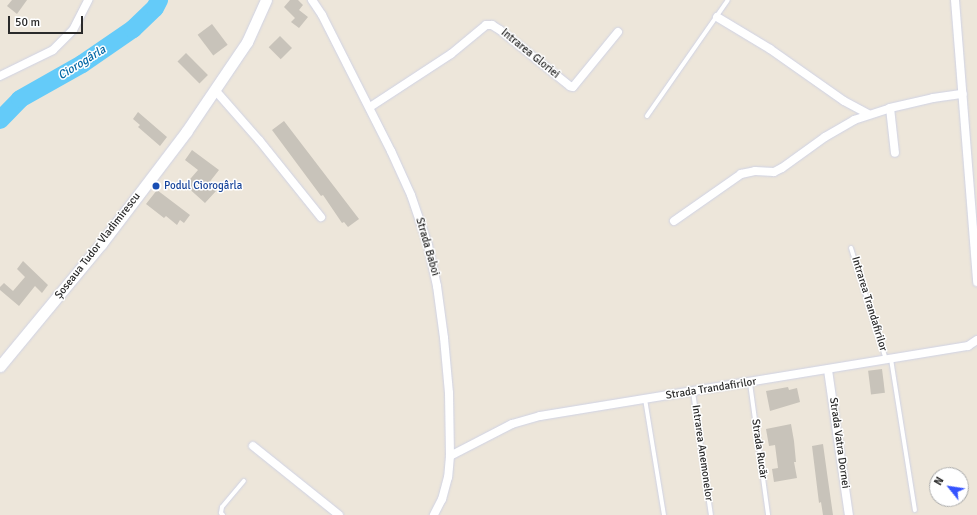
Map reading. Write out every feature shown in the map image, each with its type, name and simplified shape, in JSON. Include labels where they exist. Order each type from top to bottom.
[{"type":"main road","name":"Șoseaua Tudor Vladimirescu","points":[[0,366],[101,244],[151,180],[216,90],[247,42],[266,0]]},
{"type":"street","points":[[0,76],[53,50],[58,46],[73,30],[88,0]]},
{"type":"street","name":"Strada Baboi","points":[[312,0],[322,15],[370,107],[411,195],[431,259],[437,286],[444,338],[449,393],[450,456],[448,478],[442,499],[434,515]]},
{"type":"street","points":[[955,0],[977,282]]},
{"type":"street","points":[[717,16],[770,49],[844,101],[868,114]]},
{"type":"street","name":"Intrarea Gloriei","points":[[370,107],[451,54],[486,25],[492,24],[573,87],[618,32]]},
{"type":"street","points":[[216,90],[259,140],[321,217]]},
{"type":"street","points":[[674,221],[741,174],[755,171],[774,172],[782,168],[825,137],[854,120],[868,114],[890,108],[933,98],[962,94]]},
{"type":"street","points":[[890,108],[895,153]]},
{"type":"street","name":"Strada Trandafirilor","points":[[450,456],[512,424],[540,416],[889,360],[968,346],[977,340]]},
{"type":"street","name":"Strada Vatra Dornei","points":[[828,370],[849,515]]},
{"type":"street","points":[[253,446],[338,515]]},
{"type":"lane","points":[[646,116],[728,0]]},
{"type":"lane","name":"Intrarea Trandafirilor","points":[[851,248],[889,360],[916,510]]},
{"type":"lane","name":"Strada Rucăr","points":[[750,383],[768,515]]},
{"type":"lane","name":"Intrarea Anemonelor","points":[[693,392],[711,515]]},
{"type":"lane","points":[[646,399],[664,515]]},
{"type":"lane","points":[[223,515],[221,513],[222,507],[244,481]]},
{"type":"building","points":[[12,0],[27,0],[17,14],[7,6]]},
{"type":"building","points":[[290,0],[298,0],[303,5],[299,10],[308,17],[299,28],[291,22],[295,18],[284,7]]},
{"type":"building","points":[[212,24],[228,45],[213,56],[198,35]]},
{"type":"building","points":[[280,36],[292,48],[281,59],[269,47]]},
{"type":"building","points":[[186,53],[208,75],[199,83],[178,61]]},
{"type":"building","points":[[138,112],[167,137],[160,146],[138,127],[140,125],[133,119]]},
{"type":"building","points":[[284,121],[359,219],[348,227],[344,222],[342,223],[323,195],[321,196],[272,130]]},
{"type":"building","points":[[192,150],[219,170],[208,184],[216,191],[205,203],[185,185],[198,170],[185,160]]},
{"type":"building","points":[[157,190],[190,215],[184,223],[180,220],[177,225],[166,216],[164,218],[146,204]]},
{"type":"building","points":[[23,261],[48,285],[42,293],[35,286],[19,306],[0,290],[0,287],[4,283],[13,291],[25,277],[17,269]]},
{"type":"building","points":[[882,369],[885,393],[871,395],[868,371]]},
{"type":"building","points":[[788,387],[789,390],[797,388],[800,402],[770,411],[766,391]]},
{"type":"building","points":[[791,424],[796,462],[794,462],[797,478],[774,482],[772,469],[778,468],[775,445],[769,446],[766,429]]},
{"type":"building","points":[[823,444],[833,515],[823,515],[821,502],[819,503],[812,446]]},
{"type":"waterway","name":"Ciorogârla","points":[[0,120],[20,99],[82,64],[133,29],[155,8],[159,0]]},
{"type":"place","name":"Podul Ciorogârla","points":[[156,186]]}]
